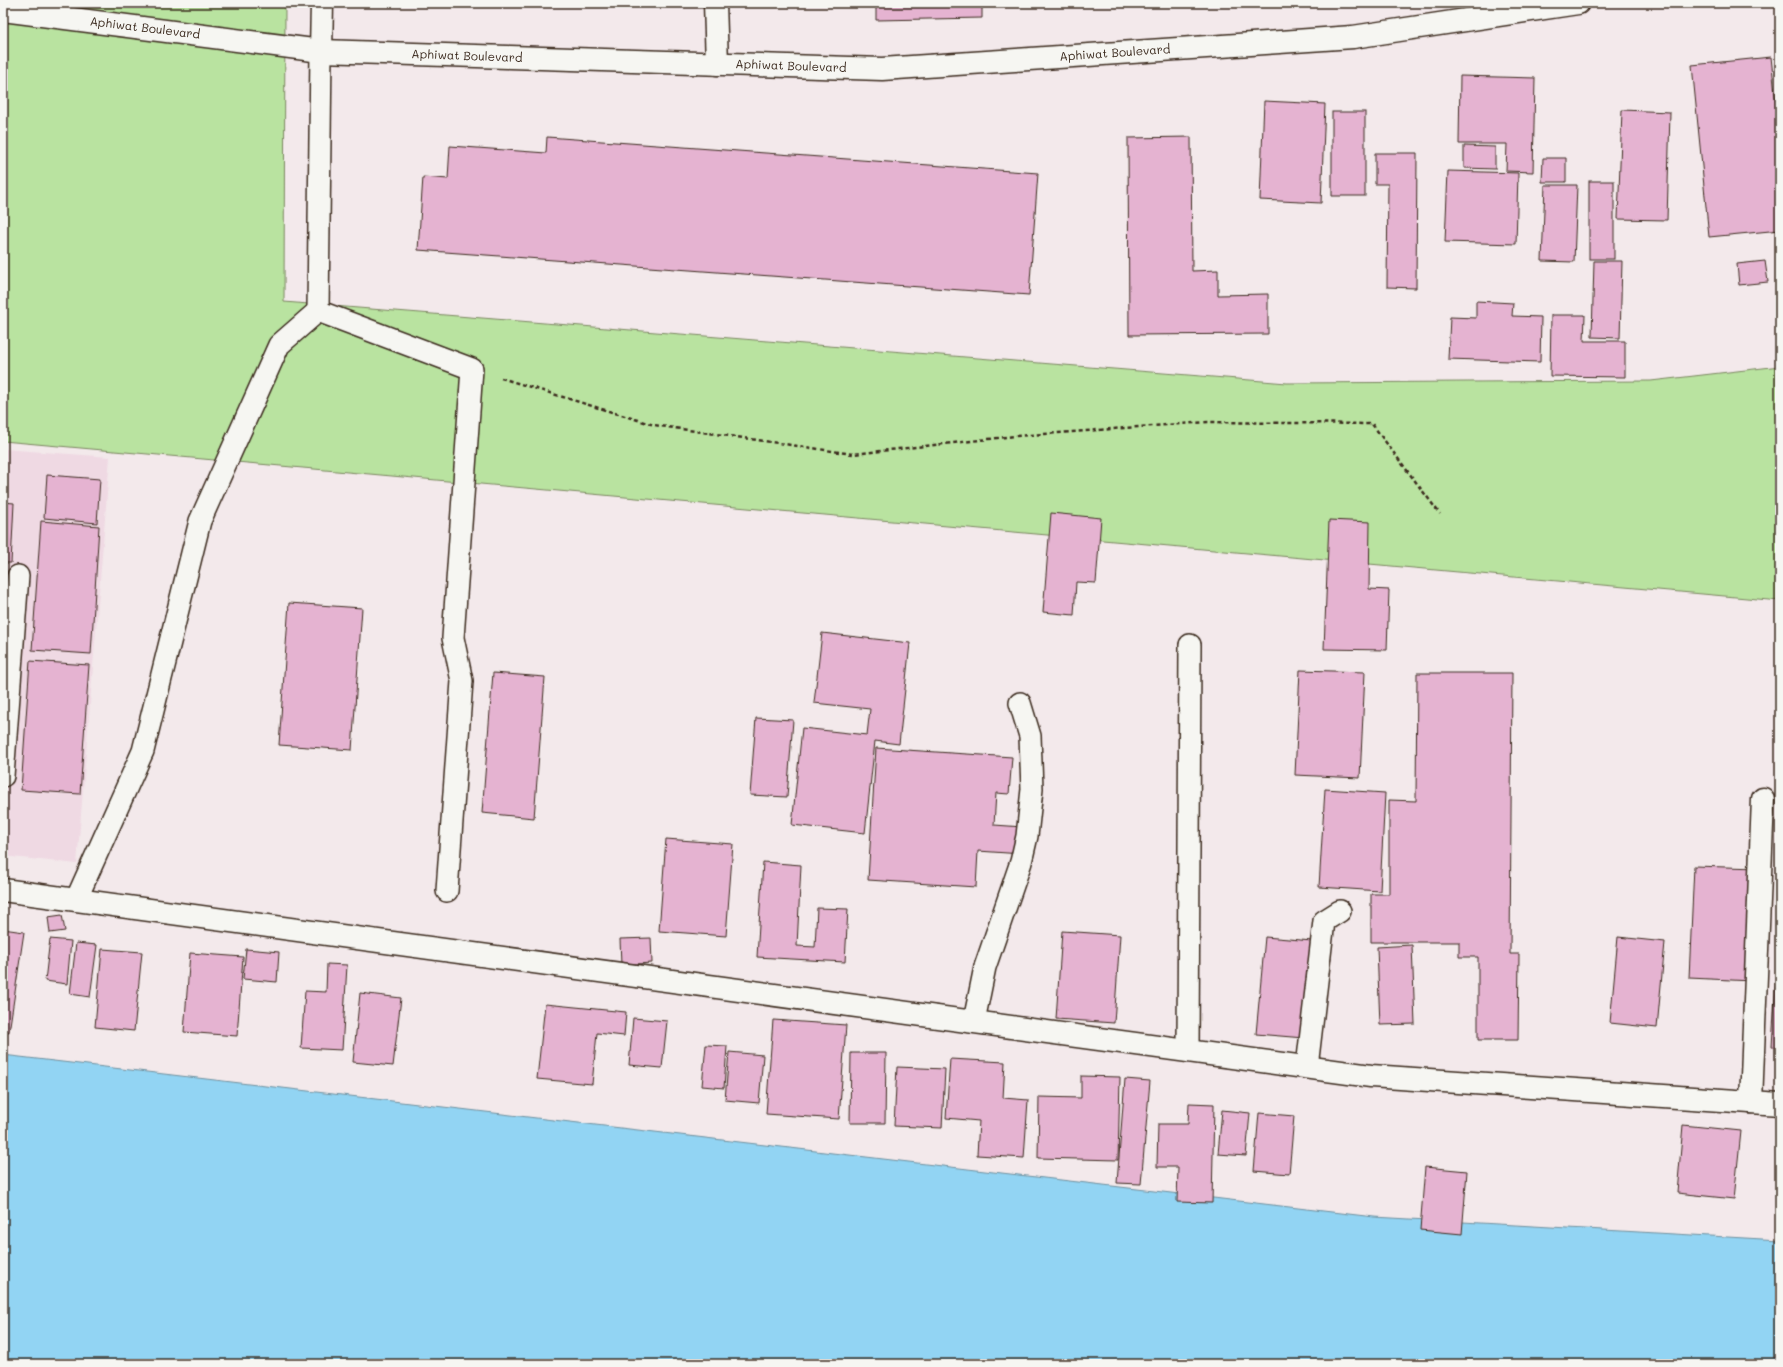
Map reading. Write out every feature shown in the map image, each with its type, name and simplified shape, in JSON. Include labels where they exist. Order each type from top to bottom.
[{"type":"street","points":[[321,51],[322,3]]},
{"type":"street","points":[[715,3],[717,64]]},
{"type":"street","name":"Aphiwat Boulevard","points":[[3,10],[321,51],[882,69],[1353,37],[1578,3]]},
{"type":"street","points":[[1751,1102],[1763,799]]},
{"type":"street","points":[[3,890],[1371,1076],[1780,1104]]},
{"type":"lane","points":[[76,900],[143,751],[200,521],[279,345],[318,311],[321,51]]},
{"type":"lane","points":[[318,311],[472,369],[453,638],[462,681],[447,891]]},
{"type":"lane","points":[[3,776],[18,576]]},
{"type":"lane","points":[[1188,1051],[1190,645]]},
{"type":"lane","points":[[974,1021],[985,967],[1022,862],[1027,836],[1032,789],[1030,736],[1020,703]]},
{"type":"lane","points":[[1307,1067],[1324,921],[1340,911]]},
{"type":"path","points":[[472,369],[654,425],[852,454],[1016,436],[1208,422],[1372,424],[1440,514]]},
{"type":"shaded area","points":[[3,449],[110,457],[77,864],[3,856]]},
{"type":"green space","points":[[3,3],[285,3],[284,302],[1287,383],[1651,381],[1780,366],[1780,601],[3,441]]},
{"type":"water","points":[[3,1055],[1374,1217],[1780,1240],[1780,1364],[3,1364]]},
{"type":"building","points":[[876,3],[1085,4],[982,6],[982,18],[876,20]]},
{"type":"building","points":[[1771,57],[1780,140],[1780,230],[1709,237],[1692,65]]},
{"type":"building","points":[[1460,76],[1535,78],[1533,172],[1506,171],[1507,144],[1459,144]]},
{"type":"building","points":[[1264,101],[1325,104],[1321,203],[1260,200]]},
{"type":"building","points":[[1622,110],[1670,112],[1667,220],[1618,219]]},
{"type":"building","points":[[1332,112],[1365,112],[1365,196],[1332,196]]},
{"type":"building","points":[[547,137],[1038,173],[1029,295],[418,250],[423,177],[448,179],[450,146],[546,153]]},
{"type":"building","points":[[1191,137],[1192,271],[1218,270],[1218,295],[1268,294],[1268,334],[1129,335],[1128,138]]},
{"type":"building","points":[[1464,146],[1495,147],[1495,169],[1464,168]]},
{"type":"building","points":[[1375,153],[1417,153],[1416,288],[1387,287],[1388,184],[1375,184]]},
{"type":"building","points":[[1543,158],[1566,158],[1566,182],[1542,182]]},
{"type":"building","points":[[1448,171],[1518,173],[1516,244],[1445,242]]},
{"type":"building","points":[[1589,181],[1614,181],[1614,259],[1589,259]]},
{"type":"building","points":[[1545,185],[1577,185],[1574,262],[1542,261]]},
{"type":"building","points":[[1594,261],[1622,261],[1620,338],[1592,337]]},
{"type":"building","points":[[1765,261],[1768,282],[1739,285],[1737,264]]},
{"type":"building","points":[[1476,301],[1513,303],[1512,316],[1541,317],[1540,362],[1448,359],[1450,317],[1476,318]]},
{"type":"building","points":[[1551,315],[1585,315],[1584,341],[1625,341],[1625,377],[1550,376]]},
{"type":"building","points":[[47,475],[100,479],[97,523],[44,518]]},
{"type":"building","points":[[3,502],[14,503],[11,563],[3,563]]},
{"type":"building","points":[[1051,513],[1101,518],[1096,583],[1076,582],[1074,615],[1043,612]]},
{"type":"building","points":[[1329,520],[1370,522],[1369,589],[1389,590],[1387,650],[1324,649]]},
{"type":"building","points":[[41,521],[99,526],[91,654],[32,650]]},
{"type":"building","points":[[289,603],[362,608],[352,750],[279,745]]},
{"type":"building","points":[[822,633],[910,643],[899,744],[875,741],[865,833],[792,825],[802,728],[867,735],[870,709],[814,703]]},
{"type":"building","points":[[30,661],[89,665],[80,794],[21,790]]},
{"type":"building","points":[[1300,670],[1365,672],[1360,778],[1295,775]]},
{"type":"building","points":[[493,673],[545,677],[534,818],[482,813]]},
{"type":"building","points":[[1417,673],[1512,673],[1510,954],[1519,954],[1518,1040],[1478,1040],[1478,957],[1459,957],[1459,942],[1371,942],[1371,894],[1389,894],[1389,800],[1416,801]]},
{"type":"building","points":[[756,718],[793,720],[787,797],[750,795]]},
{"type":"building","points":[[876,748],[1012,757],[1009,794],[996,793],[994,825],[1023,827],[1022,854],[978,851],[976,887],[868,880]]},
{"type":"building","points":[[1325,789],[1385,793],[1380,891],[1319,887]]},
{"type":"building","points":[[666,839],[733,844],[726,936],[659,931]]},
{"type":"building","points":[[763,862],[801,865],[797,946],[815,947],[817,908],[848,909],[845,962],[757,957]]},
{"type":"building","points":[[1694,866],[1758,868],[1753,981],[1689,978]]},
{"type":"building","points":[[1780,908],[1780,1048],[1772,1047]]},
{"type":"building","points":[[62,915],[65,931],[50,933],[48,917]]},
{"type":"building","points":[[3,929],[24,932],[9,1032],[3,1031]]},
{"type":"building","points":[[1062,931],[1120,935],[1114,1023],[1056,1019]]},
{"type":"building","points":[[1265,937],[1312,941],[1304,1038],[1256,1034]]},
{"type":"building","points":[[1618,937],[1665,942],[1657,1028],[1610,1023]]},
{"type":"building","points":[[651,938],[652,963],[621,965],[620,939]]},
{"type":"building","points":[[50,939],[71,941],[67,984],[45,981]]},
{"type":"building","points":[[76,943],[97,945],[90,997],[70,994]]},
{"type":"building","points":[[1412,945],[1415,1024],[1380,1025],[1377,947]]},
{"type":"building","points":[[102,949],[142,952],[134,1031],[95,1027]]},
{"type":"building","points":[[246,949],[279,952],[277,982],[243,979]]},
{"type":"building","points":[[190,953],[243,957],[237,1036],[184,1032]]},
{"type":"building","points":[[327,964],[347,965],[342,1050],[301,1048],[305,991],[326,992]]},
{"type":"building","points":[[360,993],[401,998],[393,1066],[353,1062]]},
{"type":"building","points":[[545,1004],[626,1012],[624,1036],[597,1033],[592,1084],[537,1079]]},
{"type":"building","points":[[633,1018],[667,1021],[662,1068],[629,1065]]},
{"type":"building","points":[[773,1020],[846,1025],[839,1119],[766,1114]]},
{"type":"building","points":[[706,1045],[727,1046],[724,1088],[702,1086]]},
{"type":"building","points":[[729,1052],[763,1055],[759,1103],[725,1100]]},
{"type":"building","points":[[851,1053],[886,1053],[885,1123],[850,1123]]},
{"type":"building","points":[[950,1059],[1005,1062],[1003,1098],[1028,1100],[1024,1158],[977,1155],[979,1121],[946,1118]]},
{"type":"building","points":[[897,1067],[945,1069],[942,1128],[894,1126]]},
{"type":"building","points":[[1081,1076],[1120,1077],[1118,1160],[1038,1158],[1039,1097],[1081,1098]]},
{"type":"building","points":[[1125,1079],[1150,1081],[1141,1184],[1117,1183]]},
{"type":"building","points":[[1189,1103],[1214,1104],[1212,1203],[1177,1202],[1178,1167],[1157,1167],[1158,1124],[1188,1124]]},
{"type":"building","points":[[1222,1110],[1250,1113],[1246,1156],[1218,1154]]},
{"type":"building","points":[[1259,1113],[1294,1116],[1289,1174],[1254,1171]]},
{"type":"building","points":[[1683,1125],[1741,1131],[1734,1199],[1677,1193]]},
{"type":"building","points":[[1425,1167],[1467,1171],[1462,1234],[1420,1230]]}]
